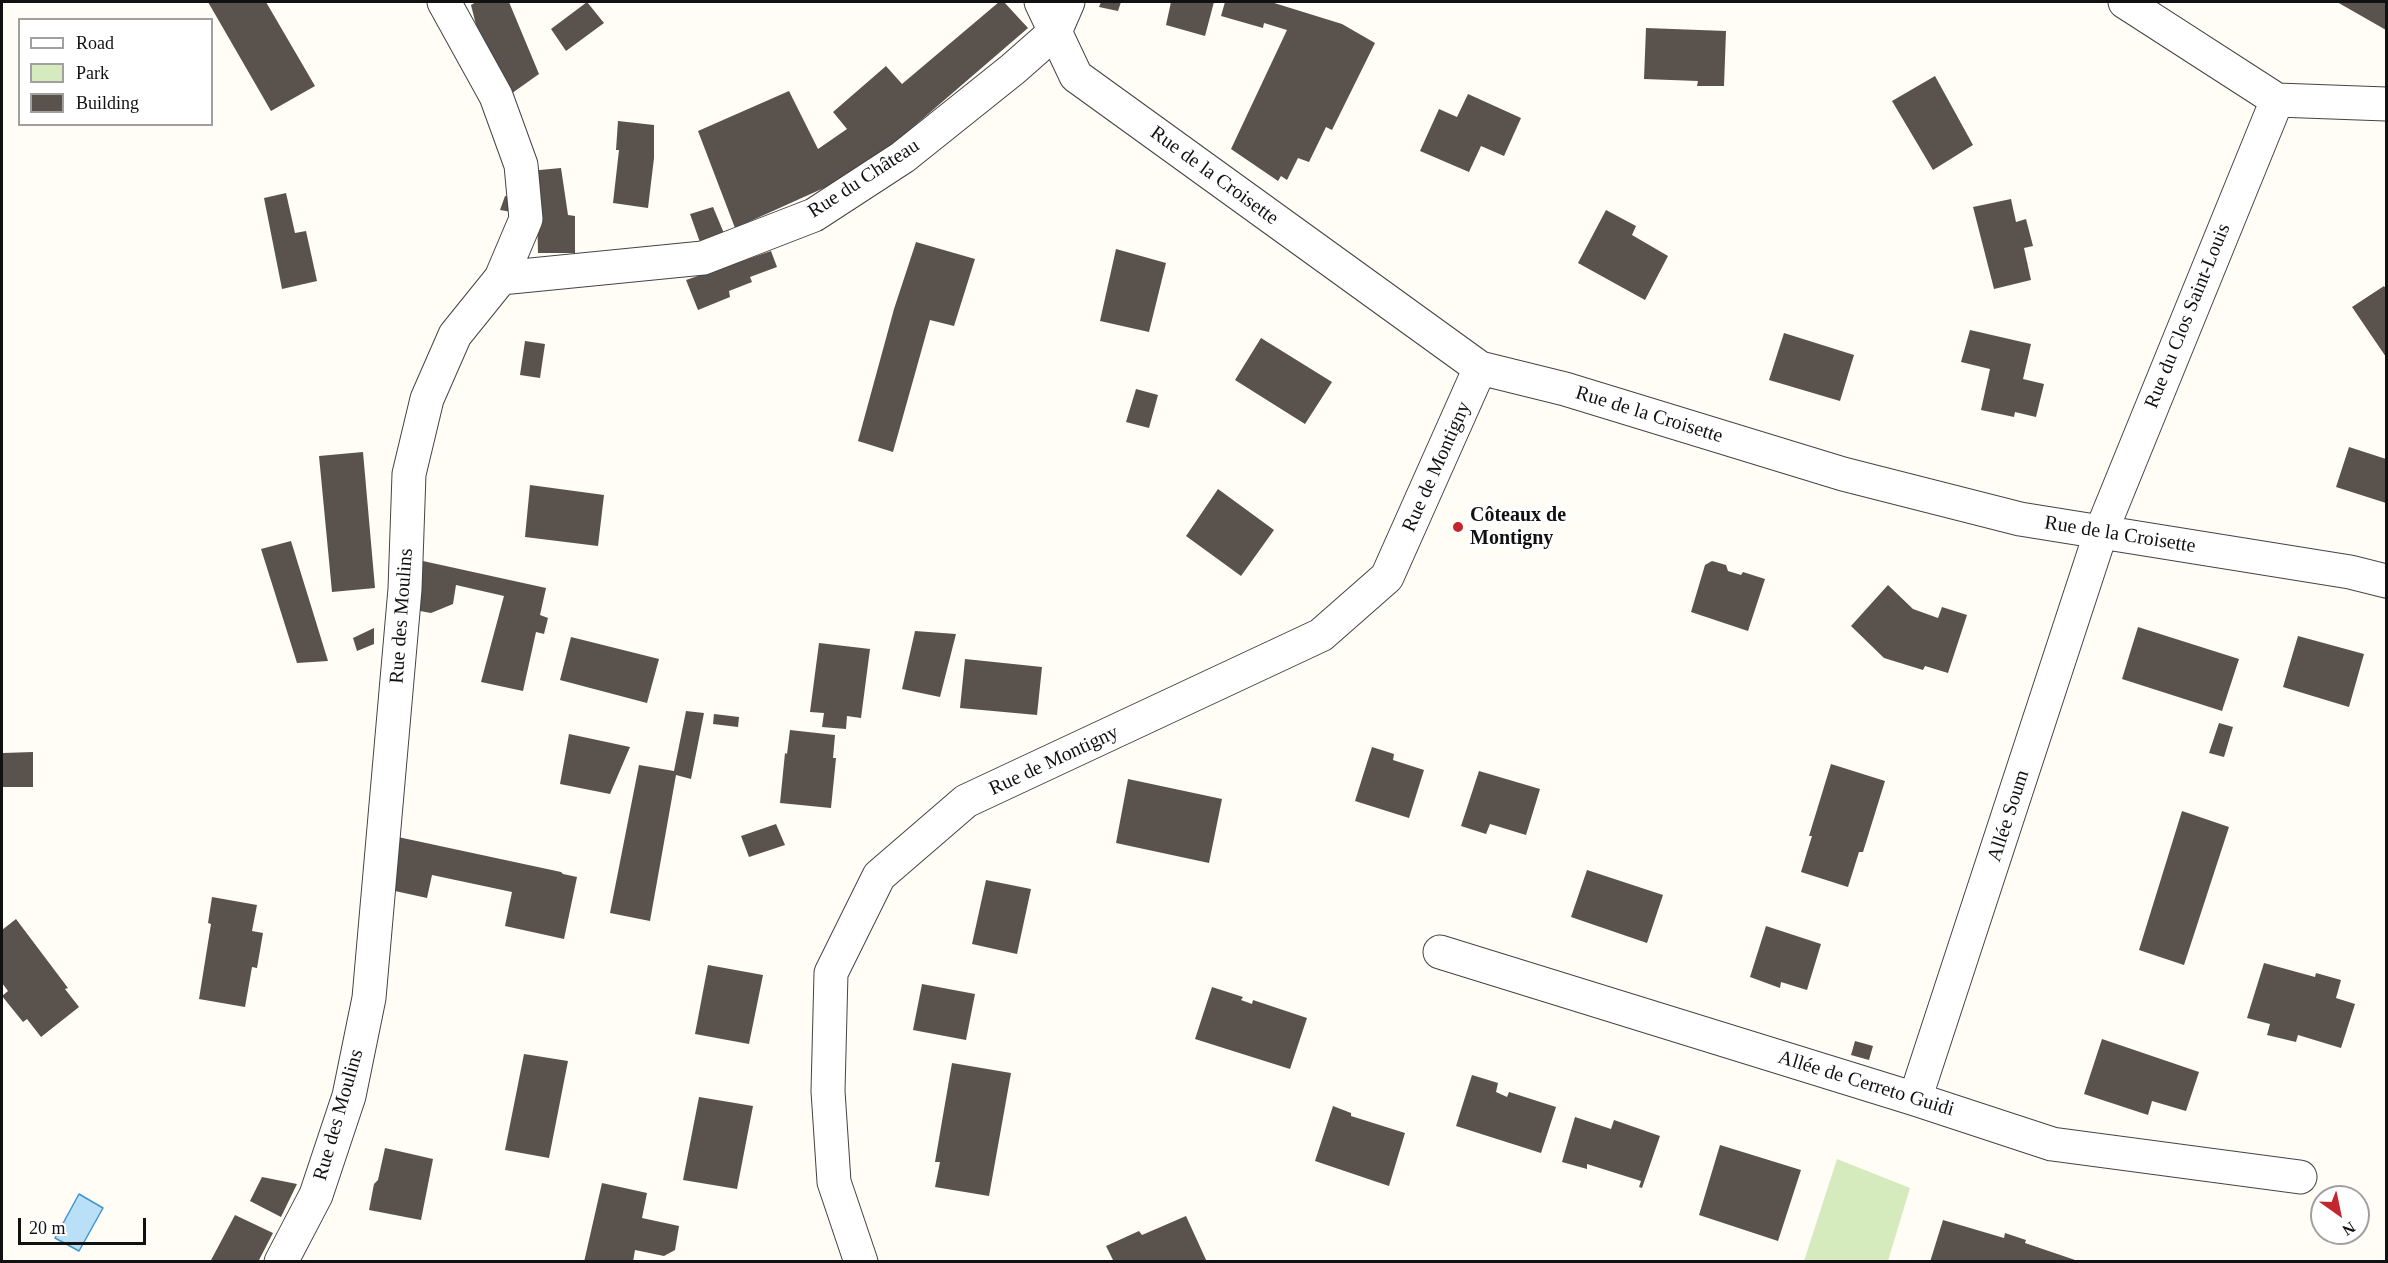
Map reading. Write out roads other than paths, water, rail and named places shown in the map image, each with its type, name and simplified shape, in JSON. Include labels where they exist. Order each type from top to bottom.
[{"type":"street","name":"Rue des Moulins","points":[[280,1262],[316,1195],[349,1096],[369,998],[405,589],[409,474],[427,399],[455,335],[501,278],[526,219],[521,165],[496,96],[444,2]]},
{"type":"street","name":"Rue de la Croisette","points":[[1041,2],[1076,76],[1480,368],[1564,389],[1843,474],[2020,519],[2350,572],[2386,581]]},
{"type":"street","name":"Rue du Château","points":[[501,278],[703,258],[814,214],[903,157],[1055,32],[1068,2]]},
{"type":"street","points":[[2125,2],[2277,100],[2386,104]]},
{"type":"street","name":"Rue du Clos Saint-Louis","points":[[2101,532],[2277,100]]},
{"type":"street","name":"Rue de Montigny","points":[[861,1262],[834,1182],[828,1091],[831,973],[879,876],[966,801],[1321,635],[1387,577],[1480,368]]},
{"type":"street","name":"Allée Soum","points":[[1915,1099],[2101,532]]},
{"type":"street","name":"Allée de Cerreto Guidi","points":[[1440,952],[1915,1099],[2052,1144],[2300,1177]]},
{"type":"water","points":[[79,1194],[103,1208],[79,1251],[55,1238]]},
{"type":"place","name":"Côteaux de Montigny","points":[[1458,527]]}]
